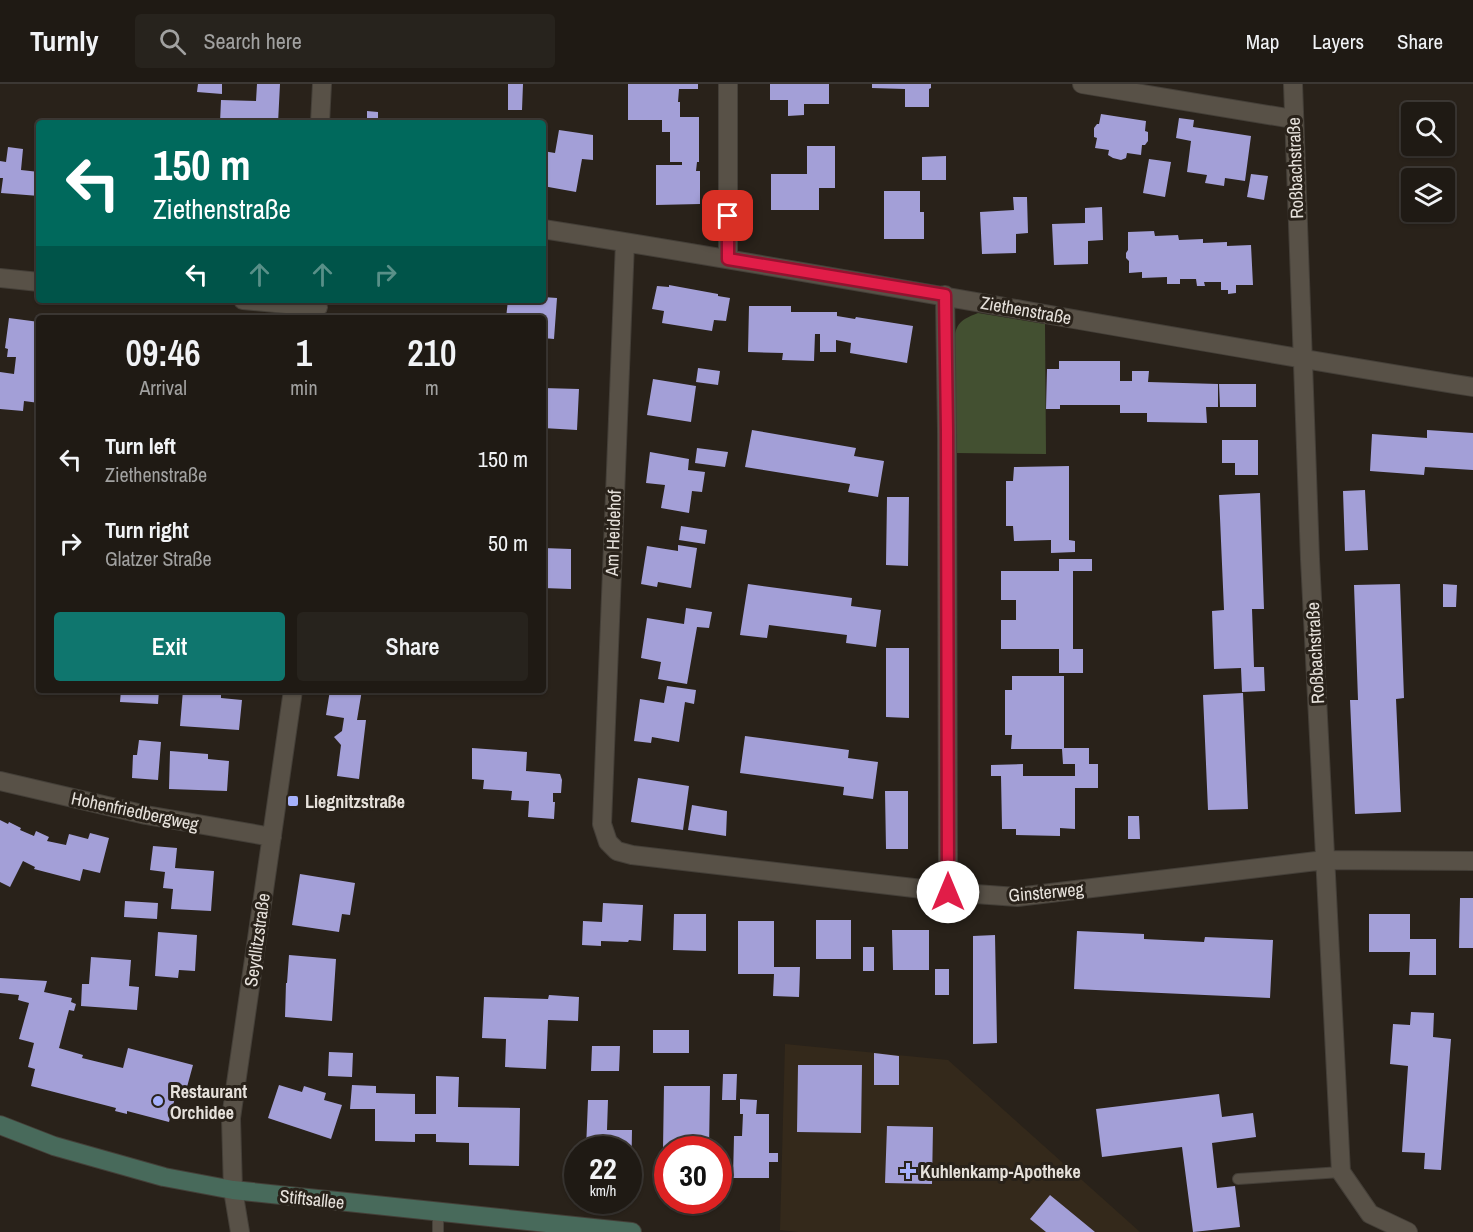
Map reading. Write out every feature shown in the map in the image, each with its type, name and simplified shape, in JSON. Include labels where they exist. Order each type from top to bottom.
[{"type":"main road","name":"Stiftsallee","points":[[0,1125],[65,1149],[164,1177],[233,1190],[632,1232]]},
{"type":"street","points":[[320,120],[322,84]]},
{"type":"street","points":[[728,84],[728,259]]},
{"type":"street","points":[[1082,84],[1293,119]]},
{"type":"street","name":"Roßbachstraße","points":[[1293,84],[1310,559],[1341,1172]]},
{"type":"street","name":"Ziethenstraße","points":[[546,229],[945,295],[1473,387]]},
{"type":"street","name":"Am Heidehof","points":[[602,824],[625,242]]},
{"type":"street","points":[[0,278],[36,282]]},
{"type":"street","points":[[945,295],[948,453],[948,892]]},
{"type":"street","points":[[272,303],[321,308]]},
{"type":"street","name":"Seydlitzstraße","points":[[240,1232],[233,1190],[231,1118],[293,693]]},
{"type":"street","name":"Hohenfriedbergweg","points":[[0,781],[146,815],[272,837]]},
{"type":"street","name":"Ginsterweg","points":[[602,824],[608,842],[617,851],[632,855],[948,892],[1017,897],[1325,860],[1473,861]]},
{"type":"street","points":[[1341,1172],[1370,1214],[1408,1232]]},
{"type":"lane","points":[[1238,1179],[1341,1172]]},
{"type":"lane","points":[[438,1212],[438,1232]]},
{"type":"shaded area","points":[[785,1044],[948,1060],[1140,1232],[798,1232],[780,1230]]},
{"type":"green space","points":[[978,313],[1045,324],[1046,454],[955,453],[952,346],[959,324]]},
{"type":"building","points":[[198,84],[222,84],[222,94],[197,92]]},
{"type":"building","points":[[257,84],[280,84],[278,120],[220,120],[221,100],[256,101]]},
{"type":"building","points":[[508,84],[523,84],[522,110],[508,110]]},
{"type":"building","points":[[628,84],[698,84],[698,89],[679,89],[678,102],[680,102],[680,117],[699,117],[699,162],[697,162],[696,171],[700,171],[700,204],[656,205],[656,165],[682,165],[682,162],[670,162],[670,132],[662,132],[662,120],[628,120]]},
{"type":"building","points":[[770,84],[829,84],[829,104],[804,104],[804,115],[788,116],[788,100],[770,100]]},
{"type":"building","points":[[872,84],[931,84],[929,107],[905,107],[905,89],[872,88]]},
{"type":"building","points":[[367,111],[378,112],[378,120],[354,120],[354,118],[367,119]]},
{"type":"building","points":[[1101,114],[1146,121],[1145,131],[1148,132],[1148,141],[1142,145],[1141,155],[1127,153],[1126,158],[1121,160],[1108,155],[1109,150],[1095,148],[1097,138],[1094,137],[1094,128],[1099,124]]},
{"type":"building","points":[[1179,118],[1194,120],[1193,127],[1251,136],[1245,181],[1225,178],[1224,186],[1205,183],[1207,175],[1187,172],[1191,141],[1176,138]]},
{"type":"building","points":[[559,130],[593,135],[593,160],[582,159],[576,192],[546,187],[546,152],[555,153]]},
{"type":"building","points":[[807,146],[835,146],[835,188],[819,188],[819,210],[771,210],[771,174],[807,174]]},
{"type":"building","points":[[8,147],[23,149],[21,170],[36,172],[36,196],[1,193],[3,178],[0,178],[0,161],[6,162]]},
{"type":"building","points":[[946,156],[946,180],[922,180],[922,157]]},
{"type":"building","points":[[1149,159],[1171,162],[1165,197],[1143,193]]},
{"type":"building","points":[[1251,174],[1268,176],[1264,200],[1247,197]]},
{"type":"building","points":[[884,191],[920,191],[920,212],[924,212],[924,239],[884,239]]},
{"type":"building","points":[[1013,197],[1027,197],[1028,233],[1016,234],[1016,253],[982,254],[980,212],[1014,210]]},
{"type":"building","points":[[1102,207],[1103,240],[1088,241],[1088,264],[1054,265],[1052,224],[1085,223],[1085,208]]},
{"type":"building","points":[[1154,231],[1155,236],[1178,235],[1179,240],[1203,239],[1203,243],[1227,242],[1227,246],[1251,245],[1253,285],[1236,285],[1236,293],[1228,294],[1228,290],[1221,290],[1221,282],[1204,282],[1205,286],[1197,286],[1196,279],[1180,279],[1180,284],[1167,284],[1167,277],[1142,278],[1142,272],[1129,273],[1129,261],[1126,258],[1128,232]]},
{"type":"building","points":[[669,285],[730,298],[726,321],[714,320],[712,331],[662,323],[664,311],[652,309],[657,286],[669,287]]},
{"type":"building","points":[[546,297],[557,298],[554,339],[546,338],[546,315],[506,315],[508,303],[546,303]]},
{"type":"building","points":[[749,306],[791,306],[791,312],[837,312],[837,316],[913,326],[907,363],[850,353],[851,343],[836,340],[836,352],[820,352],[820,334],[815,334],[814,361],[782,360],[783,353],[748,352]]},
{"type":"building","points":[[9,318],[36,322],[36,403],[24,401],[23,411],[0,409],[0,372],[14,374],[16,357],[7,357],[8,349],[5,348]]},
{"type":"building","points":[[1059,361],[1120,361],[1120,381],[1132,381],[1132,371],[1149,371],[1148,382],[1218,384],[1218,407],[1206,407],[1207,423],[1147,422],[1147,413],[1120,413],[1120,405],[1060,405],[1060,409],[1046,409],[1047,369],[1059,369]]},
{"type":"building","points":[[698,368],[720,371],[718,385],[696,382]]},
{"type":"building","points":[[653,379],[696,386],[691,422],[647,415]]},
{"type":"building","points":[[1219,384],[1256,384],[1256,407],[1220,407]]},
{"type":"building","points":[[546,388],[579,389],[577,430],[546,428]]},
{"type":"building","points":[[752,430],[856,448],[854,456],[884,461],[878,497],[848,492],[850,484],[745,467]]},
{"type":"building","points":[[1427,430],[1473,433],[1473,470],[1425,467],[1424,475],[1370,471],[1372,434],[1427,438]]},
{"type":"building","points":[[1222,440],[1258,440],[1258,475],[1235,475],[1235,463],[1222,463]]},
{"type":"building","points":[[697,448],[728,452],[725,467],[695,463]]},
{"type":"building","points":[[650,452],[689,459],[688,470],[705,472],[702,492],[692,491],[689,513],[661,508],[665,485],[646,483]]},
{"type":"building","points":[[1069,466],[1069,540],[1075,541],[1075,552],[1051,553],[1051,540],[1014,541],[1013,526],[1006,526],[1006,481],[1013,481],[1014,467]]},
{"type":"building","points":[[1365,490],[1368,550],[1345,551],[1343,491]]},
{"type":"building","points":[[1260,493],[1264,609],[1252,609],[1254,667],[1264,667],[1265,691],[1242,692],[1241,668],[1214,669],[1212,611],[1224,610],[1219,495]]},
{"type":"building","points":[[887,497],[909,497],[908,566],[886,565]]},
{"type":"building","points":[[681,526],[707,530],[705,544],[679,540]]},
{"type":"building","points":[[678,545],[697,548],[691,588],[658,582],[657,587],[641,584],[647,546],[678,551]]},
{"type":"building","points":[[546,548],[571,549],[571,589],[546,588]]},
{"type":"building","points":[[1059,559],[1092,559],[1092,571],[1073,571],[1073,649],[1083,649],[1083,673],[1059,673],[1059,649],[1001,649],[1001,620],[1016,620],[1016,600],[1001,600],[1001,571],[1059,571]]},
{"type":"building","points":[[748,584],[852,598],[851,606],[881,610],[876,647],[846,643],[847,635],[769,625],[767,638],[740,635]]},
{"type":"building","points":[[1400,584],[1404,698],[1396,699],[1401,812],[1355,814],[1350,700],[1358,700],[1354,585]]},
{"type":"building","points":[[1443,584],[1457,585],[1456,607],[1443,607]]},
{"type":"building","points":[[686,608],[712,612],[709,628],[697,627],[687,684],[658,679],[661,662],[641,658],[647,618],[684,624]]},
{"type":"building","points":[[886,648],[909,648],[909,718],[886,717]]},
{"type":"building","points":[[1012,676],[1064,676],[1064,748],[1089,748],[1089,764],[1098,764],[1098,788],[1075,788],[1075,829],[1060,828],[1060,836],[1016,835],[1016,829],[1002,829],[1001,776],[991,776],[991,765],[1023,764],[1023,776],[1075,776],[1075,764],[1063,764],[1062,749],[1011,749],[1012,735],[1005,735],[1005,690],[1012,690]]},
{"type":"building","points":[[667,686],[696,690],[694,704],[685,702],[679,742],[652,737],[651,743],[634,741],[640,699],[664,703]]},
{"type":"building","points":[[121,693],[159,693],[158,704],[120,702]]},
{"type":"building","points":[[183,693],[221,693],[221,698],[242,700],[239,730],[180,726]]},
{"type":"building","points":[[330,693],[362,693],[357,720],[366,720],[359,779],[337,776],[341,745],[334,737],[342,731],[344,718],[326,715]]},
{"type":"building","points":[[1243,693],[1248,809],[1208,810],[1203,695]]},
{"type":"building","points":[[745,736],[849,750],[848,758],[878,762],[873,799],[843,795],[844,787],[740,773]]},
{"type":"building","points":[[139,740],[161,742],[158,780],[132,778],[133,755],[137,755]]},
{"type":"building","points":[[472,748],[527,752],[526,771],[560,774],[561,793],[553,793],[554,819],[528,817],[529,801],[511,800],[512,791],[483,789],[484,780],[472,779]]},
{"type":"building","points":[[170,751],[208,754],[208,759],[229,761],[227,791],[169,789]]},
{"type":"building","points":[[638,778],[689,786],[683,830],[631,822]]},
{"type":"building","points":[[885,791],[908,791],[908,849],[886,849]]},
{"type":"building","points":[[692,805],[727,811],[726,836],[688,830]]},
{"type":"building","points":[[1128,816],[1139,816],[1140,839],[1128,839]]},
{"type":"building","points":[[0,820],[8,824],[9,822],[34,836],[36,831],[49,837],[47,841],[66,845],[69,834],[88,839],[90,833],[109,838],[100,873],[83,869],[80,881],[34,869],[35,867],[23,861],[10,887],[0,882]]},
{"type":"building","points":[[153,846],[177,848],[175,868],[214,871],[211,911],[171,909],[173,889],[163,888],[165,872],[150,870]]},
{"type":"building","points":[[300,874],[355,883],[350,915],[342,914],[339,932],[292,925]]},
{"type":"building","points":[[1460,898],[1473,898],[1473,948],[1459,948]]},
{"type":"building","points":[[125,901],[158,903],[157,919],[124,917]]},
{"type":"building","points":[[603,903],[643,905],[641,941],[601,941],[601,946],[582,945],[583,921],[602,922]]},
{"type":"building","points":[[674,914],[706,914],[706,951],[673,950]]},
{"type":"building","points":[[1369,914],[1410,914],[1410,939],[1436,939],[1436,975],[1409,975],[1410,952],[1369,952]]},
{"type":"building","points":[[816,920],[851,920],[851,959],[816,959]]},
{"type":"building","points":[[738,921],[774,921],[774,967],[800,967],[799,997],[773,996],[774,974],[738,974]]},
{"type":"building","points":[[892,930],[929,930],[929,970],[893,970]]},
{"type":"building","points":[[1077,931],[1144,934],[1144,939],[1204,942],[1205,937],[1273,940],[1270,998],[1074,989]]},
{"type":"building","points":[[158,932],[197,935],[195,971],[179,970],[178,978],[155,976]]},
{"type":"building","points":[[995,935],[997,1043],[973,1044],[973,936]]},
{"type":"building","points":[[863,947],[874,947],[874,971],[863,971]]},
{"type":"building","points":[[289,955],[336,959],[332,1021],[285,1017]]},
{"type":"building","points":[[91,957],[131,960],[129,986],[139,987],[137,1010],[81,1006],[82,984],[89,984]]},
{"type":"building","points":[[935,969],[949,969],[949,995],[935,995]]},
{"type":"building","points":[[0,978],[47,981],[44,992],[72,998],[71,1002],[76,1004],[74,1011],[69,1010],[59,1048],[83,1055],[82,1058],[123,1068],[128,1048],[193,1065],[187,1087],[178,1085],[169,1122],[127,1111],[127,1114],[115,1111],[116,1108],[31,1086],[35,1069],[28,1067],[34,1043],[19,1039],[29,1003],[18,1000],[19,995],[0,993]]},
{"type":"building","points":[[549,995],[579,997],[578,1021],[548,1020],[546,1069],[505,1067],[506,1039],[482,1038],[484,997],[548,999]]},
{"type":"building","points":[[1411,1012],[1434,1013],[1433,1037],[1451,1039],[1441,1170],[1424,1169],[1425,1153],[1402,1152],[1408,1066],[1390,1064],[1393,1024],[1410,1025]]},
{"type":"building","points":[[653,1030],[689,1030],[689,1053],[653,1053]]},
{"type":"building","points":[[592,1046],[620,1046],[619,1071],[591,1071]]},
{"type":"building","points":[[329,1052],[353,1053],[352,1077],[328,1076]]},
{"type":"building","points":[[874,1053],[899,1056],[899,1085],[874,1085]]},
{"type":"building","points":[[798,1065],[862,1065],[861,1133],[797,1132]]},
{"type":"building","points":[[723,1074],[737,1074],[736,1100],[722,1100]]},
{"type":"building","points":[[436,1076],[459,1077],[458,1107],[520,1108],[519,1166],[469,1165],[469,1143],[436,1142],[436,1134],[415,1134],[415,1142],[375,1141],[375,1109],[350,1109],[352,1085],[376,1086],[376,1093],[415,1094],[415,1114],[436,1114]]},
{"type":"building","points":[[279,1085],[302,1092],[304,1086],[326,1093],[324,1100],[342,1105],[331,1139],[268,1118]]},
{"type":"building","points":[[664,1086],[710,1086],[709,1136],[663,1136]]},
{"type":"building","points":[[1219,1094],[1222,1117],[1253,1113],[1256,1137],[1212,1143],[1217,1188],[1235,1186],[1240,1227],[1193,1232],[1182,1147],[1102,1157],[1096,1109]]},
{"type":"building","points":[[740,1099],[757,1100],[756,1114],[769,1114],[769,1153],[778,1153],[778,1162],[769,1162],[769,1178],[733,1178],[734,1136],[742,1136],[743,1114],[740,1114]]},
{"type":"building","points":[[588,1100],[608,1100],[607,1130],[632,1130],[632,1136],[587,1136]]},
{"type":"building","points":[[887,1126],[933,1127],[932,1184],[885,1183]]},
{"type":"building","points":[[1050,1195],[1095,1232],[1046,1232],[1030,1219]]},
{"type":"place","name":"Liegnitzstraße","points":[[293,801]]},
{"type":"place","name":"Restaurant Orchidee","points":[[158,1101]]},
{"type":"place","name":"Kuhlenkamp-Apotheke","points":[[908,1171]]},
{"type":"route","points":[[728,216],[728,259],[945,295],[948,892]]}]
